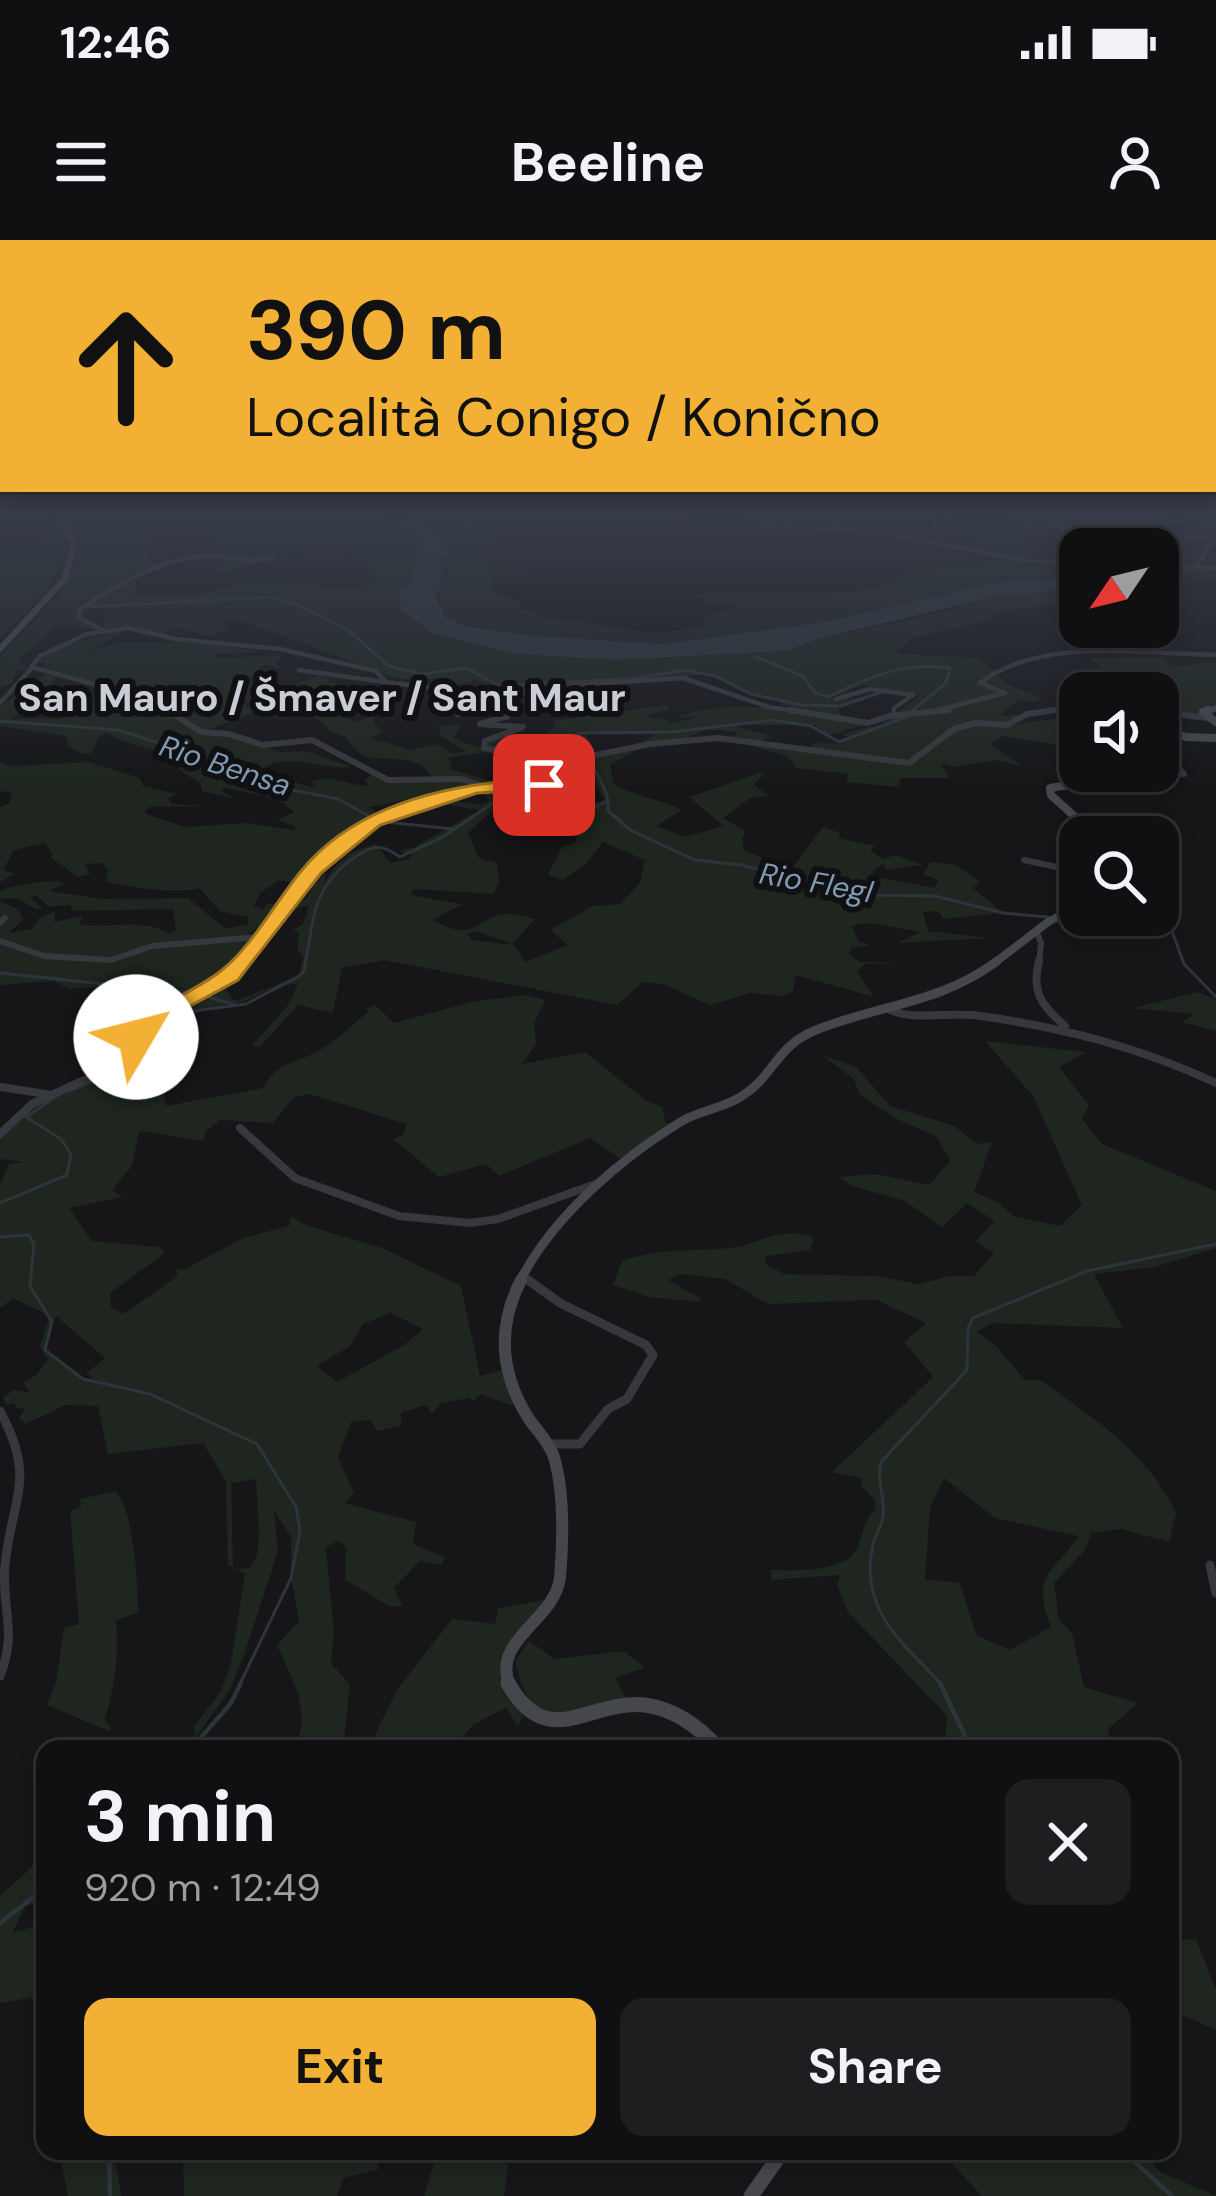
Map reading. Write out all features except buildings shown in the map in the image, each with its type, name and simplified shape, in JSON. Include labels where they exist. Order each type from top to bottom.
[{"type":"street","points":[[0,649],[41,605]]},
{"type":"street","points":[[90,605],[77,613],[88,626],[280,649],[376,670],[386,682]]},
{"type":"street","points":[[0,703],[40,656],[104,630]]},
{"type":"street","points":[[299,670],[485,696],[683,678],[769,707],[868,724],[895,715],[944,712],[1005,693],[980,683],[1004,667],[1042,658],[1216,655]]},
{"type":"street","points":[[32,670],[104,687],[178,695],[183,699],[175,716],[201,732],[271,746],[312,740],[327,747],[340,762],[391,781],[464,778],[484,786]]},
{"type":"street","points":[[836,699],[870,689],[913,695],[894,708],[895,715]]},
{"type":"street","points":[[485,696],[458,714],[511,710],[480,724],[523,728],[485,741],[484,748],[512,753],[548,748],[550,782]]},
{"type":"street","points":[[1212,720],[1204,710],[1216,708]]},
{"type":"street","points":[[0,1134],[13,1117],[91,1076],[159,1015],[230,975],[291,893],[373,821],[484,786],[533,787],[569,772],[571,760],[650,744],[718,737],[909,763],[954,729],[975,723],[1007,725],[1027,714],[1059,710]]},
{"type":"street","points":[[1179,715],[1212,720]]},
{"type":"street","points":[[1179,734],[1216,738]]},
{"type":"street","points":[[1059,787],[1050,788],[1052,795],[1076,816]]},
{"type":"street","points":[[1024,860],[1059,868]]},
{"type":"street","points":[[709,1740],[692,1724],[655,1708],[633,1705],[568,1722],[546,1721],[527,1709],[506,1676],[507,1656],[518,1635],[541,1617],[554,1598],[560,1572],[555,1460],[515,1393],[502,1334],[508,1299],[520,1274],[607,1180],[700,1111],[741,1097],[785,1047],[812,1033],[936,997],[968,982],[1059,914]]},
{"type":"street","points":[[1036,930],[1041,949],[1031,983],[1056,1024]]},
{"type":"street","points":[[0,941],[44,956],[111,959],[152,946],[259,937]]},
{"type":"street","points":[[888,1009],[898,1014],[963,1013],[1056,1024],[1162,1058],[1216,1083]]},
{"type":"street","points":[[1,1087],[52,1095]]},
{"type":"street","points":[[240,1128],[295,1178],[399,1216],[470,1223],[498,1219],[607,1180]]},
{"type":"street","points":[[520,1274],[560,1303],[646,1345],[653,1355],[627,1399],[608,1409],[580,1444],[548,1444]]},
{"type":"street","points":[[0,1412],[18,1445],[22,1485],[4,1567],[11,1649],[0,1676]]},
{"type":"street","points":[[1210,1565],[1216,1593]]},
{"type":"street","points":[[751,2196],[777,2160]]},
{"type":"shaded area","points":[[0,605],[32,605],[0,638]]},
{"type":"shaded area","points":[[48,605],[400,605],[401,611],[432,633],[517,654],[616,660],[788,651],[813,640],[965,605],[1048,605],[1003,610],[976,624],[912,638],[895,653],[975,658],[994,669],[1004,683],[1041,698],[1036,701],[1042,703],[1018,700],[1000,716],[1027,714],[1010,725],[1059,718],[1059,745],[1004,736],[989,744],[1022,766],[998,760],[954,767],[940,763],[950,778],[900,778],[899,787],[846,782],[848,774],[797,768],[786,756],[729,739],[739,732],[705,729],[687,739],[637,746],[655,734],[586,733],[590,748],[575,753],[571,743],[548,748],[548,761],[483,752],[447,758],[452,765],[449,769],[550,798],[590,803],[605,800],[581,760],[630,750],[633,752],[610,765],[614,784],[682,810],[656,826],[684,837],[724,826],[689,797],[759,773],[764,775],[753,784],[769,796],[750,798],[723,818],[746,831],[744,850],[791,870],[823,827],[840,833],[838,838],[875,846],[870,850],[883,859],[896,855],[923,865],[887,870],[883,864],[872,872],[876,877],[935,888],[938,880],[923,874],[931,862],[956,865],[980,882],[973,888],[1003,913],[944,919],[938,911],[923,912],[928,931],[990,938],[897,943],[921,932],[869,923],[852,926],[858,941],[869,945],[851,949],[849,954],[860,962],[902,963],[865,964],[857,971],[874,997],[796,975],[793,991],[783,996],[751,993],[710,1005],[663,984],[643,982],[617,1005],[384,960],[342,968],[333,1013],[298,1005],[260,1047],[252,1046],[289,1004],[298,983],[272,988],[243,1002],[184,1011],[165,1041],[162,1031],[144,1031],[194,995],[161,995],[123,986],[69,989],[54,981],[0,985],[0,901],[19,910],[23,920],[9,933],[32,929],[39,918],[55,911],[54,922],[84,916],[78,924],[147,926],[170,934],[176,930],[173,909],[73,911],[70,905],[49,907],[36,895],[31,898],[42,908],[35,909],[17,898],[0,899],[0,891],[60,882],[66,883],[49,891],[102,899],[188,898],[226,929],[248,924],[248,917],[220,911],[199,888],[139,888],[106,881],[108,869],[101,863],[85,864],[90,874],[78,877],[50,857],[53,854],[45,843],[14,850],[3,870],[15,874],[0,882],[0,807],[10,803],[11,793],[0,791],[0,761],[9,766],[89,762],[140,778],[143,786],[176,794],[168,799],[172,804],[207,806],[149,807],[144,813],[185,827],[248,823],[293,830],[296,827],[277,820],[294,812],[277,799],[225,788],[221,791],[236,799],[202,791],[200,783],[179,770],[181,765],[164,763],[173,756],[107,733],[98,737],[92,753],[84,754],[69,747],[66,736],[0,726],[0,707],[45,674],[56,677],[46,694],[11,719],[59,719],[79,709],[76,704],[111,698],[120,711],[182,699],[154,689],[104,687],[43,671],[46,663],[37,663],[57,650],[123,630],[100,628],[105,620],[101,607],[86,607],[81,613],[96,629],[58,625],[18,661],[31,669],[17,671],[12,683],[0,688],[0,658]],"holes":[[[237,619],[398,679],[438,679],[461,685],[474,680],[529,691],[712,674],[741,692],[843,718],[837,708],[866,698],[827,699],[863,685],[919,697],[881,724],[842,734],[850,738],[842,744],[813,743],[812,748],[763,741],[770,736],[732,725],[815,725],[827,736],[867,724],[746,707],[698,711],[675,718],[699,717],[665,725],[670,721],[645,716],[670,709],[666,705],[552,721],[555,726],[531,745],[491,739],[479,748],[453,738],[461,725],[438,726],[441,736],[466,751],[453,754],[436,744],[410,750],[371,738],[383,732],[374,723],[374,714],[357,722],[317,709],[342,710],[338,706],[358,689],[327,682],[330,679],[318,675],[287,688],[245,681],[264,665],[285,668],[275,664],[282,656],[219,658],[213,654],[262,652],[208,643],[117,642],[87,653],[129,628],[163,634],[176,627],[207,636],[229,630],[226,622]],[[228,697],[288,720],[271,705],[304,711],[331,732],[346,737],[361,754],[416,763],[438,781],[391,781],[371,774],[365,781],[370,786],[326,779],[309,782],[316,784],[312,787],[259,772],[290,761],[352,767],[307,751],[280,752],[229,734],[201,732],[253,713]],[[479,787],[489,800],[481,805],[441,799],[437,803],[479,810],[400,851],[412,855],[409,859],[390,863],[376,844],[345,858],[324,884],[327,864],[302,886],[311,890],[307,898],[283,913],[309,905],[303,924],[293,930],[299,932],[297,949],[303,957],[299,976],[238,1000],[216,986],[259,937],[247,935],[277,914],[274,904],[263,910],[254,906],[260,893],[279,880],[299,884],[373,821],[419,804],[379,814],[369,807]],[[508,796],[537,798],[592,813],[581,823],[575,843],[562,847],[548,875],[563,880],[585,865],[603,842],[645,860],[640,883],[620,904],[593,906],[550,930],[568,945],[525,962],[514,945],[471,940],[468,934],[476,931],[512,944],[535,919],[506,914],[458,930],[433,920],[462,904],[411,895],[414,889],[494,894],[499,881],[497,863],[479,858],[468,833]]]},
{"type":"shaded area","points":[[400,605],[440,605],[445,617],[467,626],[532,636],[664,644],[825,622],[898,605],[958,605],[814,640],[788,651],[616,660],[517,654],[432,633]]},
{"type":"shaded area","points":[[439,605],[522,605],[518,608],[539,611],[536,616],[671,632],[701,626],[704,619],[735,605],[900,605],[825,622],[664,644],[532,636],[454,623],[439,611]]},
{"type":"shaded area","points":[[1163,657],[1172,667],[1216,662],[1216,708],[1198,716],[1179,714],[1179,672],[1106,672],[1090,658]]},
{"type":"shaded area","points":[[1197,992],[1216,999],[1216,1031],[1182,1022],[1194,1014],[1133,1008]]},
{"type":"shaded area","points":[[526,995],[545,1000],[534,1024],[536,1044],[522,1064],[585,1052],[648,1102],[662,1107],[666,1123],[680,1123],[627,1163],[590,1138],[499,1176],[486,1164],[439,1177],[393,1139],[402,1136],[407,1124],[309,1094],[294,1097],[273,1123],[220,1120],[206,1131],[204,1141],[139,1131],[132,1166],[112,1190],[123,1197],[69,1208],[92,1241],[159,1247],[165,1253],[110,1293],[111,1307],[123,1314],[178,1276],[176,1269],[183,1270],[243,1238],[289,1226],[291,1216],[305,1225],[382,1248],[461,1286],[480,1376],[510,1368],[519,1402],[511,1405],[481,1394],[472,1402],[469,1398],[441,1403],[432,1414],[426,1405],[401,1413],[401,1426],[377,1431],[371,1420],[351,1422],[338,1457],[354,1493],[344,1503],[416,1522],[413,1544],[446,1558],[440,1565],[420,1561],[394,1588],[402,1605],[391,1607],[345,1580],[346,1547],[338,1541],[326,1547],[334,1633],[331,1663],[350,1685],[344,1740],[297,1740],[301,1710],[277,1645],[299,1621],[291,1578],[291,1536],[274,1511],[278,1551],[244,1655],[230,1690],[194,1740],[186,1740],[196,1734],[194,1727],[221,1691],[231,1663],[245,1574],[235,1569],[250,1568],[257,1555],[256,1479],[231,1483],[233,1568],[228,1565],[226,1481],[203,1443],[108,1454],[98,1406],[65,1405],[26,1424],[19,1418],[25,1408],[6,1405],[3,1397],[14,1390],[30,1393],[23,1382],[48,1360],[40,1346],[50,1316],[13,1298],[0,1308],[0,1185],[9,1164],[23,1162],[0,1159],[0,1137],[20,1114],[89,1080],[94,1084],[162,1081],[166,1106],[263,1088],[281,1068],[338,1037],[368,1012],[366,1008],[375,1005],[394,1023],[476,1001]],"holes":[[[390,1313],[423,1329],[404,1345],[337,1382],[317,1366],[350,1346],[363,1324]],[[56,1316],[105,1358],[87,1373],[93,1379],[85,1378],[44,1348]]]},
{"type":"shaded area","points":[[985,1041],[1086,1052],[1059,1067],[1089,1105],[1082,1119],[1102,1144],[1216,1191],[1216,1248],[1155,1267],[1094,1274],[1123,1328],[992,1323],[977,1332],[1025,1380],[1040,1380],[1117,1438],[1150,1472],[1176,1513],[1169,1542],[1121,1529],[1091,1533],[1085,1550],[1054,1583],[1059,1620],[1072,1633],[1084,1687],[1138,1703],[1108,1729],[1110,1740],[946,1740],[947,1716],[848,1612],[837,1586],[840,1575],[771,1580],[770,1570],[821,1568],[853,1554],[876,1509],[874,1499],[862,1487],[861,1478],[832,1472],[933,1377],[904,1342],[926,1323],[876,1300],[768,1304],[725,1279],[681,1274],[668,1280],[702,1299],[698,1302],[649,1297],[613,1285],[622,1261],[663,1252],[729,1248],[792,1233],[814,1238],[810,1250],[766,1256],[765,1264],[784,1274],[876,1276],[919,1284],[974,1276],[994,1253],[976,1241],[995,1221],[967,1203],[942,1227],[905,1201],[838,1177],[876,1174],[929,1185],[950,1161],[937,1137],[860,1095],[854,1079],[822,1055],[856,1067],[890,1106],[954,1126],[978,1144],[992,1142],[974,1192],[998,1202],[1013,1216],[1060,1226],[1082,1205],[1033,1096]],"holes":[[[944,1478],[995,1518],[1078,1536],[1044,1585],[1051,1627],[1010,1650],[976,1635],[960,1583],[925,1579],[930,1507]]]},
{"type":"shaded area","points":[[115,1491],[131,1530],[138,1613],[116,1620],[115,1671],[105,1720],[109,1731],[47,1705],[56,1683],[64,1628],[79,1624],[70,1511],[81,1507],[80,1499]]},
{"type":"shaded area","points":[[555,1598],[518,1635],[506,1676],[527,1709],[518,1726],[506,1708],[474,1724],[460,1740],[372,1740],[397,1690],[452,1619],[495,1624],[498,1608]]},
{"type":"shaded area","points":[[529,1641],[555,1659],[624,1651],[645,1668],[615,1678],[627,1699],[554,1714],[541,1710],[522,1684],[515,1660]]},
{"type":"shaded area","points":[[36,1863],[36,1895],[27,1899],[36,1897],[36,1903],[25,1907],[12,1933],[36,1926],[36,1997],[0,2003],[0,1896]]},
{"type":"shaded area","points":[[1196,1939],[1216,1990],[1216,2030],[1179,2013],[1179,1940]]},
{"type":"shaded area","points":[[61,2160],[115,2160],[121,2196],[68,2196]]},
{"type":"shaded area","points":[[183,2160],[378,2160],[379,2169],[343,2178],[337,2196],[184,2196]]},
{"type":"shaded area","points":[[435,2160],[509,2160],[504,2196],[424,2196]]},
{"type":"shaded area","points":[[948,2160],[1150,2160],[1160,2172],[1216,2196],[982,2196]]},
{"type":"waterway","points":[[86,607],[118,605]]},
{"type":"waterway","points":[[299,605],[348,630],[389,666],[422,674],[467,668],[499,686],[640,678],[684,670],[715,676],[751,694],[801,705],[841,706],[882,692]]},
{"type":"waterway","points":[[754,656],[803,676],[815,693],[828,697],[902,669],[950,668],[946,683],[913,710]]},
{"type":"waterway","points":[[608,800],[578,733],[673,732],[772,720],[811,726],[839,742],[906,717]]},
{"type":"waterway","name":"Rio Bensa","points":[[0,721],[118,730],[227,765],[273,786],[338,799],[374,819]]},
{"type":"waterway","points":[[68,1091],[163,1055],[172,1028],[186,1012],[246,1004],[299,976],[323,891],[364,851],[379,847],[400,857],[443,837],[509,792],[596,807],[608,800]]},
{"type":"waterway","name":"Rio Flegl","points":[[608,800],[608,811],[632,831],[695,860],[741,865],[868,895],[935,896],[1003,913],[1048,917]]},
{"type":"waterway","name":"Rio Bensa","points":[[386,822],[453,829]]},
{"type":"waterway","points":[[1174,936],[1184,964],[1216,997]]},
{"type":"waterway","points":[[0,973],[189,993]]},
{"type":"waterway","points":[[199,994],[235,1005]]},
{"type":"waterway","points":[[0,1203],[67,1175],[71,1154],[61,1139],[26,1117],[54,1098]]},
{"type":"waterway","points":[[0,1237],[29,1235],[34,1244],[30,1286],[52,1322],[45,1350],[83,1379],[150,1394],[257,1444],[296,1507],[300,1531],[291,1578],[239,1686]]},
{"type":"waterway","points":[[943,1686],[887,1623],[872,1588],[873,1544],[884,1510],[881,1462],[967,1370],[968,1328],[973,1318],[1087,1271],[1216,1244]]},
{"type":"waterway","points":[[199,1740],[231,1703],[241,1683]]},
{"type":"waterway","points":[[940,1683],[967,1740]]},
{"type":"waterway","points":[[0,1923],[36,1895]]},
{"type":"waterway","points":[[109,2160],[110,2196]]},
{"type":"waterway","points":[[1133,2160],[1172,2196]]},
{"type":"district","name":"San Mauro / Šmaver / Sant Maur","points":[[322,697]]},
{"type":"route","points":[[136,1037],[169,1008],[230,975],[314,868],[373,821],[475,788],[544,785]]}]
